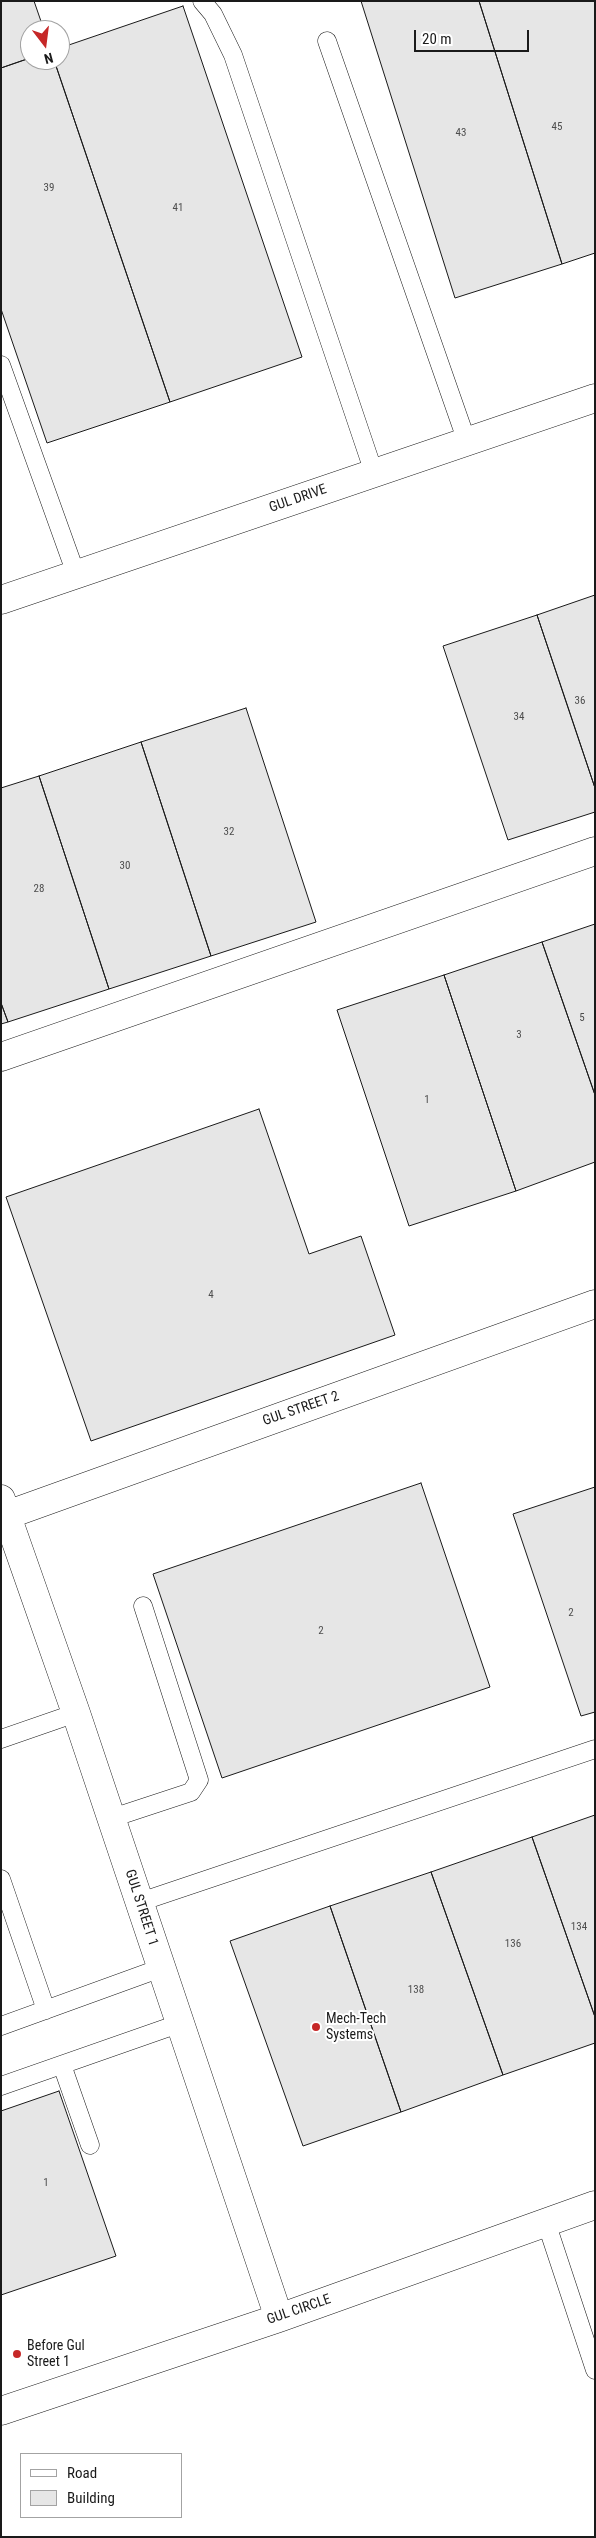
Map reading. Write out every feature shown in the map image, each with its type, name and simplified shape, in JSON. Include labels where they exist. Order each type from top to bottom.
[{"type":"street","name":"GUL DRIVE","points":[[1,600],[595,398]]},
{"type":"street","points":[[1,1057],[595,851]]},
{"type":"street","name":"GUL STREET 2","points":[[4,1507],[595,1304]]},
{"type":"street","name":"GUL STREET 1","points":[[4,1507],[112,1818],[279,2318]]},
{"type":"street","name":"GUL CIRCLE","points":[[1,2411],[279,2318],[595,2205]]},
{"type":"lane","points":[[202,1],[213,14],[233,55],[374,473]]},
{"type":"lane","points":[[327,41],[466,442]]},
{"type":"lane","points":[[1,365],[76,574]]},
{"type":"lane","points":[[112,1818],[191,1792],[199,1780],[144,1606]]},
{"type":"lane","points":[[1,1739],[76,1713]]},
{"type":"lane","points":[[140,1902],[595,1749]]},
{"type":"lane","points":[[1,1879],[46,2010]]},
{"type":"lane","points":[[1,2026],[161,1968]]},
{"type":"lane","points":[[1,2086],[181,2024]]},
{"type":"lane","points":[[62,2065],[90,2145]]},
{"type":"lane","points":[[546,2222],[595,2370]]},
{"type":"building","points":[[1,1],[34,1],[41,20],[20,20],[20,61],[1,68]]},
{"type":"building","points":[[361,1],[479,1],[562,264],[455,298]]},
{"type":"building","points":[[479,1],[595,1],[595,253],[562,264]]},
{"type":"building","points":[[183,6],[302,357],[170,402],[57,70],[70,70],[70,45]]},
{"type":"building","points":[[20,61],[20,70],[57,70],[170,402],[47,443],[1,309],[1,68]]},
{"type":"building","points":[[595,595],[595,788],[537,615]]},
{"type":"building","points":[[537,615],[595,788],[595,812],[508,840],[443,646]]},
{"type":"building","points":[[246,708],[316,922],[211,956],[141,742]]},
{"type":"building","points":[[141,742],[211,956],[109,989],[39,776]]},
{"type":"building","points":[[39,776],[109,989],[8,1022],[1,1003],[1,788]]},
{"type":"building","points":[[595,924],[595,1095],[542,942]]},
{"type":"building","points":[[542,942],[595,1095],[595,1162],[516,1191],[444,975]]},
{"type":"building","points":[[444,975],[516,1191],[409,1226],[337,1010]]},
{"type":"building","points":[[1,1003],[8,1022],[1,1024]]},
{"type":"building","points":[[259,1109],[309,1254],[361,1236],[395,1335],[91,1441],[6,1197]]},
{"type":"building","points":[[421,1483],[490,1687],[222,1778],[153,1574]]},
{"type":"building","points":[[595,1487],[595,1712],[581,1716],[513,1514]]},
{"type":"building","points":[[595,1815],[595,2017],[532,1837]]},
{"type":"building","points":[[532,1837],[595,2017],[595,2043],[503,2075],[431,1872]]},
{"type":"building","points":[[431,1872],[503,2075],[401,2112],[330,1906]]},
{"type":"building","name":"Mech-Tech Systems","points":[[330,1906],[401,2112],[303,2146],[230,1941]]},
{"type":"building","points":[[59,2091],[116,2256],[1,2295],[1,2111]]},
{"type":"place","name":"Mech-Tech Systems","points":[[316,2027]]},
{"type":"place","name":"Before Gul Street 1","points":[[17,2354]]}]
